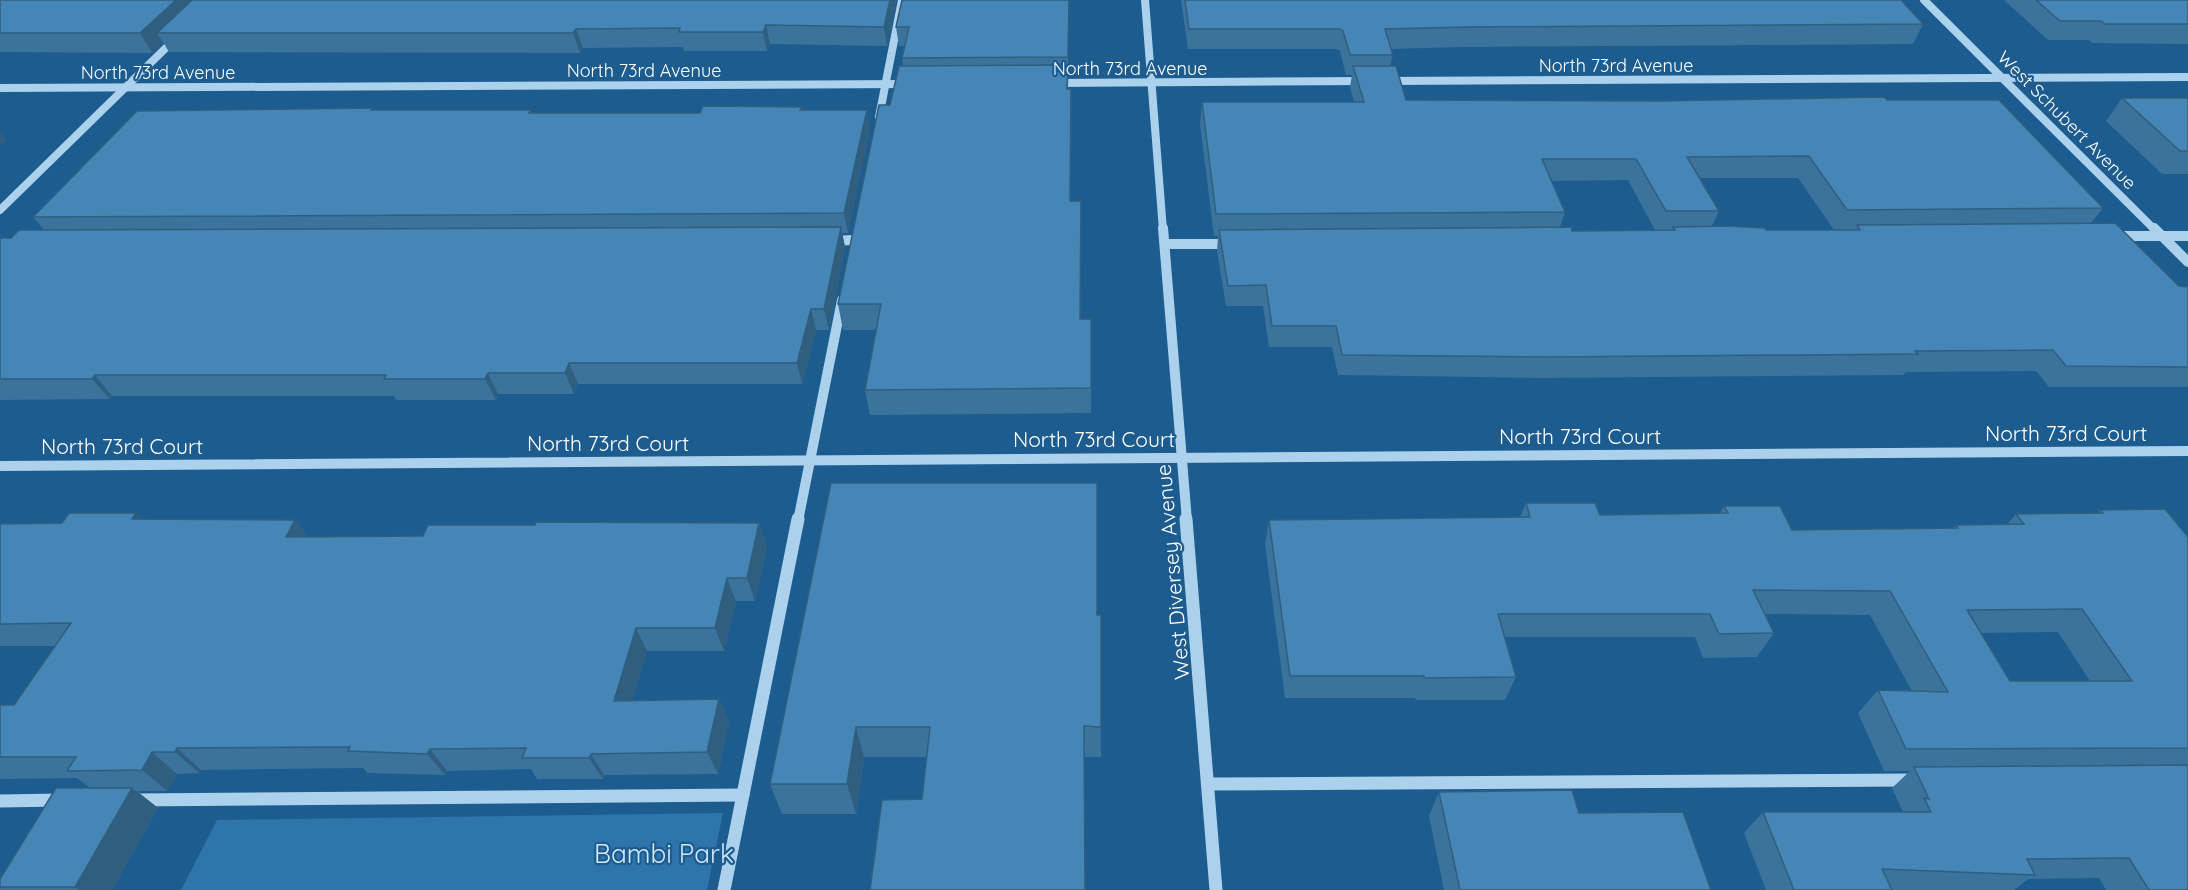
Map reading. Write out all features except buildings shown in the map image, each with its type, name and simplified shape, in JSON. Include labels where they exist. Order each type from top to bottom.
[{"type":"street","points":[[877,129],[902,0]]},
{"type":"street","name":"West Diversey Avenue","points":[[1146,0],[1216,890]]},
{"type":"street","name":"West Schubert Avenue","points":[[1924,0],[2188,262]]},
{"type":"street","points":[[0,210],[182,32]]},
{"type":"street","name":"North 73rd Avenue","points":[[1048,83],[2188,77]]},
{"type":"street","name":"North 73rd Avenue","points":[[0,88],[921,84]]},
{"type":"street","points":[[818,241],[855,235],[852,252]]},
{"type":"street","points":[[2102,236],[2188,236]]},
{"type":"street","points":[[1165,244],[1236,244]]},
{"type":"street","points":[[724,890],[844,287]]},
{"type":"street","name":"North 73rd Court","points":[[0,466],[2188,451]]},
{"type":"street","points":[[1208,784],[1925,780]]},
{"type":"street","points":[[120,800],[743,795]]},
{"type":"street","points":[[0,801],[72,800]]},
{"type":"green space","name":"Bambi Park","points":[[723,813],[707,890],[181,890],[217,820]]}]
